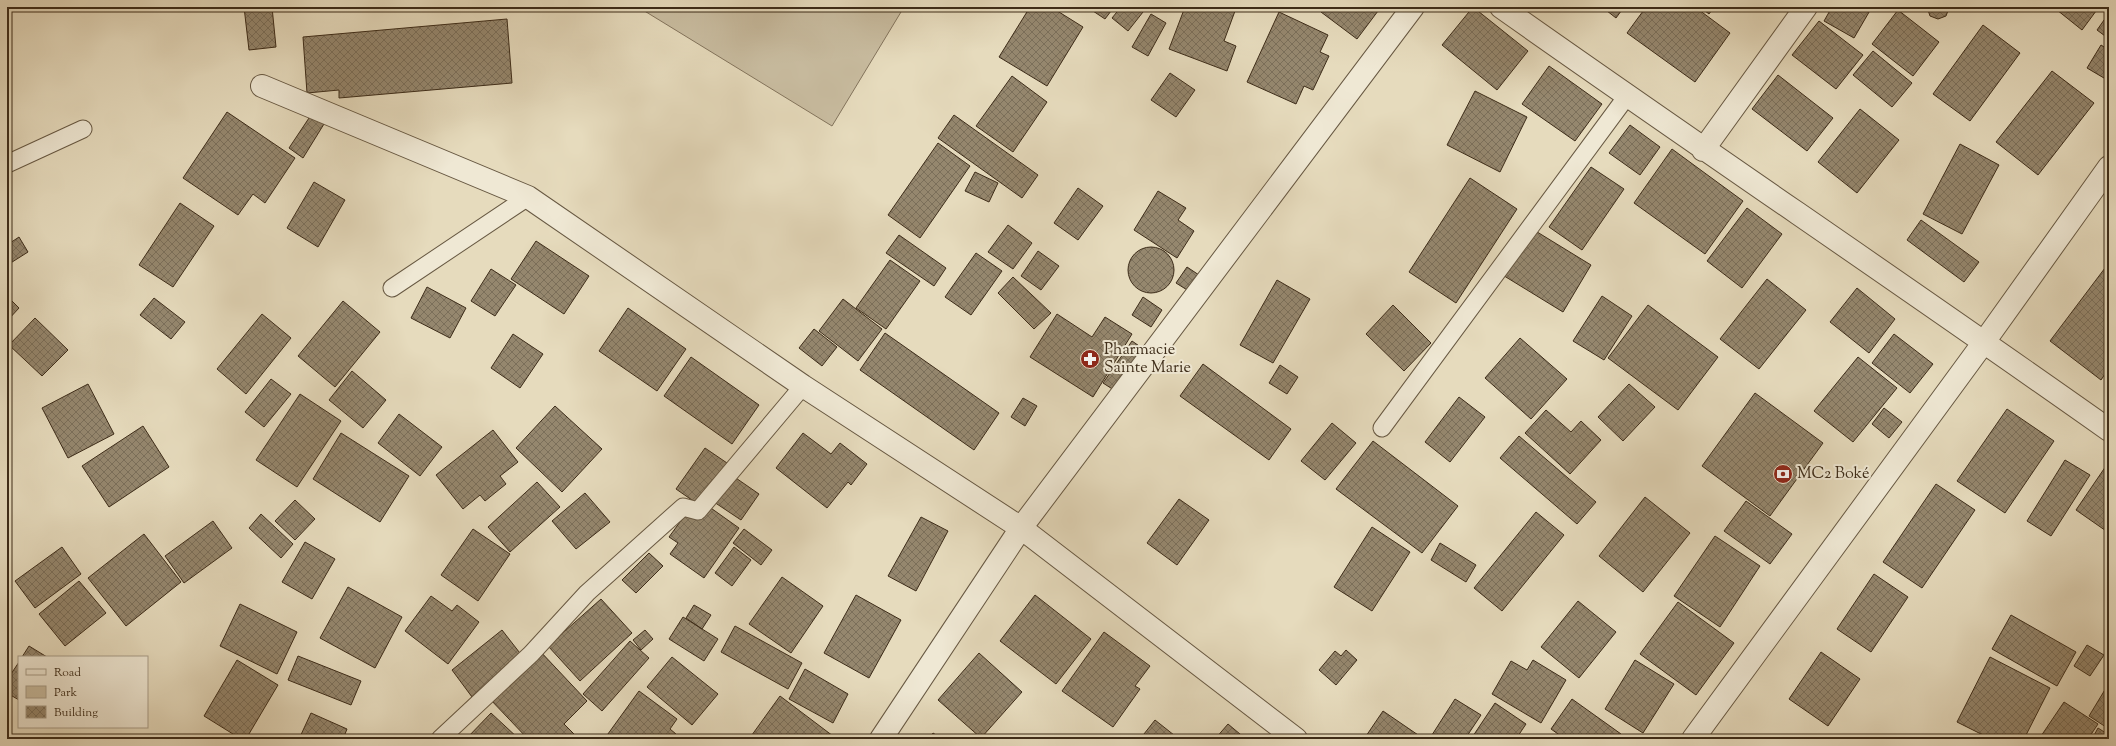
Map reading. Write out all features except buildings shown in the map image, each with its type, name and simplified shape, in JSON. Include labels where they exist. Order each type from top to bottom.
[{"type":"street","points":[[882,739],[1021,528],[1413,7]]},
{"type":"street","points":[[1501,7],[1703,150],[1984,342],[2109,430]]},
{"type":"street","points":[[1703,150],[1806,7]]},
{"type":"street","points":[[262,86],[528,197],[803,386],[1021,528],[1296,739]]},
{"type":"street","points":[[1693,739],[1984,342],[2109,167]]},
{"type":"lane","points":[[1382,428],[1627,96]]},
{"type":"lane","points":[[7,164],[83,130]]},
{"type":"lane","points":[[392,288],[528,197]]},
{"type":"lane","points":[[440,739],[530,654],[587,592],[665,523],[683,508],[698,512],[803,386]]},
{"type":"green space","points":[[638,7],[904,7],[832,126]]},
{"type":"place","name":"Pharmacie Sainte Marie","points":[[1090,359]]},
{"type":"place","name":"MC2 Boké","points":[[1783,474]]}]
